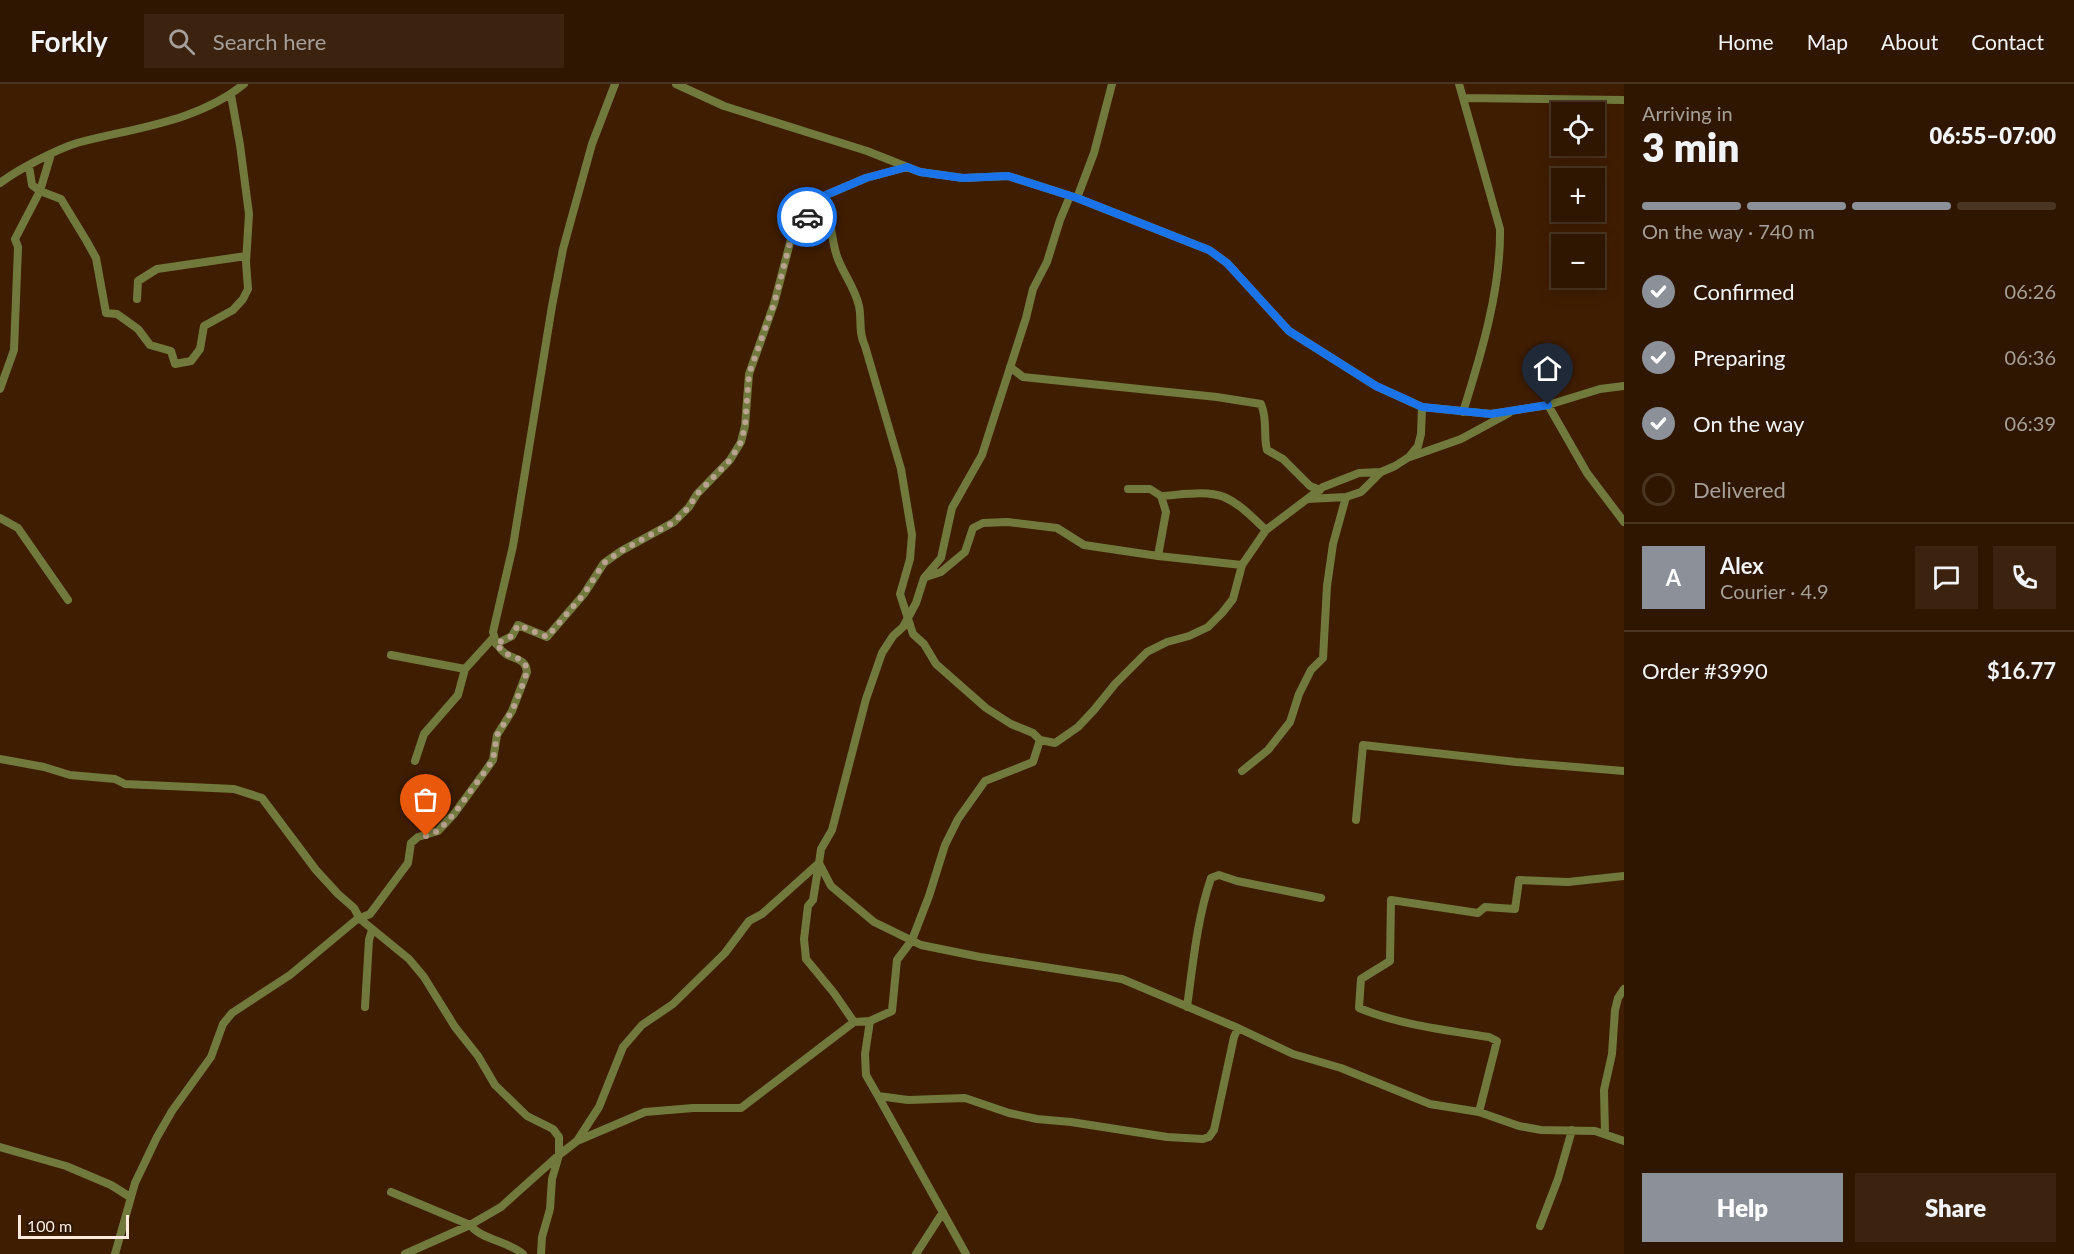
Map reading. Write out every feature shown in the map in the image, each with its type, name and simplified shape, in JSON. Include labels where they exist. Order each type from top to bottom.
[{"type":"street","points":[[0,183],[51,154],[75,144],[184,116],[210,107],[231,95],[244,84]]},
{"type":"street","points":[[115,1254],[130,1197],[157,1137],[211,1057],[223,1024],[232,1013],[278,984],[333,938],[377,908],[408,863],[411,843],[418,837],[438,831],[454,814],[493,760],[497,735],[512,711],[527,672],[522,660],[504,653],[493,633],[513,546],[550,316],[563,249],[592,144],[615,84]]},
{"type":"street","points":[[676,84],[724,106],[867,151],[920,172],[963,178],[1008,176],[1073,197],[1209,250],[1227,263],[1289,331],[1376,386],[1422,407],[1491,414],[1548,405],[1600,389],[1624,386]]},
{"type":"street","points":[[854,1022],[806,959],[804,939],[808,906],[813,900],[821,849],[832,830],[866,699],[882,653],[893,636],[903,627],[916,603],[924,578],[941,558],[952,508],[982,455],[1026,318],[1033,289],[1047,262],[1060,220],[1094,153],[1112,84]]},
{"type":"street","points":[[1460,84],[1500,229],[1495,288],[1479,360],[1463,412]]},
{"type":"street","points":[[29,166],[32,184],[40,191],[61,199],[96,258],[106,313],[117,315],[138,328],[150,345],[171,351],[175,364],[191,361],[200,349],[204,326],[228,314],[243,299],[248,289],[246,256],[249,214],[231,95]]},
{"type":"street","points":[[1463,98],[1624,100]]},
{"type":"street","points":[[0,389],[14,350],[18,254],[15,239],[40,191],[51,154]]},
{"type":"street","points":[[415,761],[424,734],[458,695],[465,669],[495,640],[512,636],[518,625],[547,637],[584,594],[604,563],[674,522],[730,460],[741,442],[745,426],[749,374],[774,304],[791,239],[826,195],[907,167]]},
{"type":"street","points":[[820,202],[831,224],[837,258],[860,308],[860,336],[865,346],[901,469],[912,535],[910,559],[900,594],[913,634],[924,644],[936,664],[986,708],[1011,724],[1033,733],[1040,740],[1055,743],[1066,737],[1094,711],[1115,684],[1147,652],[1208,627],[1233,599],[1242,565],[1266,530],[1307,499],[1340,479],[1359,473],[1381,472],[1409,457],[1461,439],[1513,411]]},
{"type":"street","points":[[137,299],[138,281],[157,269],[246,256]]},
{"type":"street","points":[[1010,367],[1023,377],[1217,397],[1261,404],[1265,412],[1264,441],[1267,450],[1283,459],[1310,486],[1320,490]]},
{"type":"street","points":[[1548,405],[1587,473],[1624,522]]},
{"type":"street","points":[[1409,457],[1418,447],[1422,407]]},
{"type":"street","points":[[1307,499],[1346,497],[1361,492],[1381,472]]},
{"type":"street","points":[[1128,489],[1150,489],[1161,496],[1200,494],[1222,497],[1239,506],[1266,530]]},
{"type":"street","points":[[1158,556],[1166,512],[1161,496]]},
{"type":"street","points":[[1242,771],[1268,750],[1290,722],[1299,694],[1311,670],[1323,658],[1327,586],[1333,544],[1346,497]]},
{"type":"street","points":[[0,518],[18,528],[68,600]]},
{"type":"street","points":[[924,578],[941,572],[965,552],[973,528],[983,522],[1007,522],[1057,528],[1084,545],[1242,565]]},
{"type":"street","points":[[391,655],[465,669]]},
{"type":"street","points":[[408,1254],[470,1225],[501,1207],[577,1141],[645,1112],[693,1108],[741,1108],[854,1022],[870,1021],[892,1011],[897,960],[912,940],[945,845],[958,819],[985,781],[1033,762],[1040,740]]},
{"type":"street","points":[[1356,820],[1363,745],[1624,771]]},
{"type":"street","points":[[0,759],[44,767],[70,775],[115,779],[125,784],[234,789],[262,798],[316,870],[354,908],[360,919],[409,959],[424,977],[495,1085],[527,1116],[553,1129],[559,1137],[559,1155],[552,1179],[550,1209],[542,1237],[541,1254]]},
{"type":"street","points":[[819,862],[831,886],[874,922],[921,945],[980,957],[1122,979],[1293,1054],[1341,1068],[1430,1104],[1479,1112],[1519,1126],[1541,1130],[1595,1131],[1624,1141]]},
{"type":"street","points":[[577,1141],[599,1107],[623,1047],[642,1025],[674,1004],[725,953],[749,921],[762,914],[819,862]]},
{"type":"street","points":[[1187,1007],[1198,933],[1211,878],[1219,875],[1259,886],[1321,898]]},
{"type":"street","points":[[1479,1112],[1497,1041],[1489,1037],[1374,1015],[1359,1008],[1361,979],[1390,960],[1391,900],[1478,912],[1485,907],[1515,909],[1519,880],[1568,882],[1624,876]]},
{"type":"street","points":[[365,1007],[369,940],[372,930]]},
{"type":"street","points":[[1605,1134],[1604,1090],[1612,1054],[1618,998],[1624,989]]},
{"type":"street","points":[[870,1021],[866,1075],[966,1254]]},
{"type":"street","points":[[878,1096],[908,1100],[965,1098],[1009,1113],[1037,1119],[1167,1137],[1203,1139],[1209,1137],[1214,1130],[1234,1037],[1238,1028]]},
{"type":"street","points":[[1540,1226],[1558,1179],[1572,1130]]},
{"type":"street","points":[[0,1147],[66,1166],[111,1185],[130,1197]]},
{"type":"street","points":[[391,1192],[470,1225],[474,1231],[516,1248],[524,1254]]},
{"type":"street","points":[[915,1254],[943,1212]]},
{"type":"street","points":[[508,1254],[516,1248]]},
{"type":"way so far","points":[[426,836],[438,831],[454,814],[493,760],[497,735],[512,711],[521,689],[527,672],[526,666],[522,660],[504,653],[496,644],[512,636],[518,625],[547,637],[584,594],[604,563],[674,522],[730,460],[741,442],[745,426],[749,374],[774,304],[791,239],[807,217]]},
{"type":"route","points":[[807,217],[826,195],[866,178],[907,167],[920,172],[963,178],[1008,176],[1077,198],[1209,250],[1227,263],[1289,331],[1376,386],[1422,407],[1491,414],[1548,405]]}]
